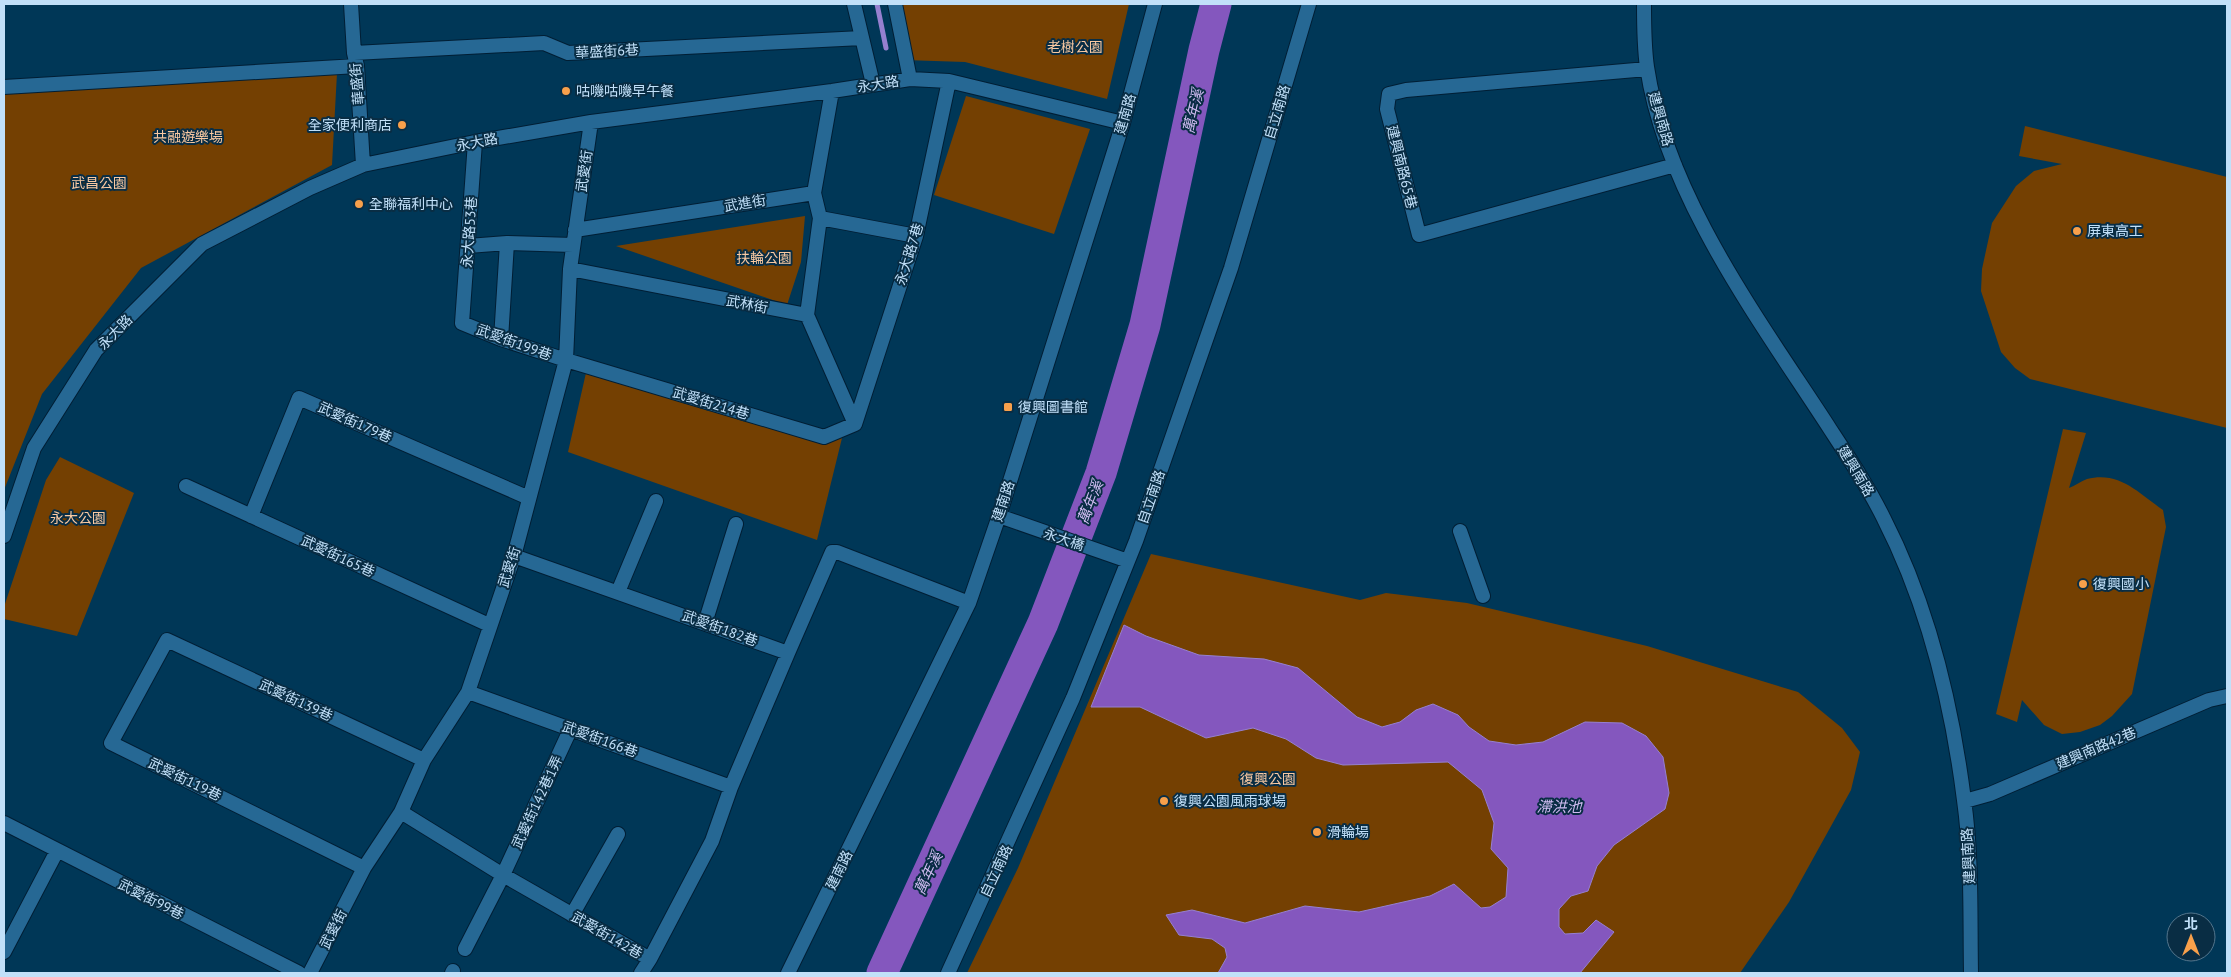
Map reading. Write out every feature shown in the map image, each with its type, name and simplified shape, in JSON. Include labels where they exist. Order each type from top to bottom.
[{"type":"street","name":"華盛街","points":[[351,4],[363,165]]},
{"type":"street","points":[[854,4],[873,84]]},
{"type":"street","points":[[895,4],[910,79]]},
{"type":"street","name":"建南路","points":[[788,973],[969,603],[999,516],[1123,124],[1155,4]]},
{"type":"street","name":"自立南路","points":[[948,973],[1073,698],[1128,562],[1231,268],[1309,4]]},
{"type":"street","name":"建興南路","points":[[1644,4],[1647,69],[1675,165],[1718,254],[1858,472],[1884,519],[1904,563],[1926,624],[1944,686],[1965,801],[1970,881],[1971,973]]},
{"type":"street","name":"華盛街6巷","points":[[4,87],[356,60],[544,43],[568,53],[862,38]]},
{"type":"street","name":"建興南路65巷","points":[[1647,69],[1406,90],[1389,94],[1387,109],[1420,235],[1675,165]]},
{"type":"street","name":"永大路","points":[[4,536],[34,448],[96,350],[202,244],[310,188],[363,165],[475,142],[591,122],[910,79],[949,81],[1123,124]]},
{"type":"street","name":"永大路7巷","points":[[855,424],[916,236],[949,81]]},
{"type":"street","points":[[832,91],[814,193],[820,218],[807,315],[855,424]]},
{"type":"street","name":"武愛街","points":[[310,973],[364,868],[401,812],[424,760],[468,692],[489,625],[514,556],[566,360],[570,269],[591,122]]},
{"type":"street","name":"永大路53巷","points":[[462,322],[475,142]]},
{"type":"street","name":"武進街","points":[[575,230],[814,193]]},
{"type":"street","points":[[820,218],[916,236]]},
{"type":"street","points":[[468,246],[507,243],[573,245]]},
{"type":"street","points":[[501,339],[507,243]]},
{"type":"street","name":"武林街","points":[[570,269],[807,315]]},
{"type":"street","name":"武愛街199巷","points":[[462,322],[501,339],[566,360]]},
{"type":"street","name":"武愛街214巷","points":[[566,360],[824,437],[855,424]]},
{"type":"street","name":"武愛街179巷","points":[[251,516],[299,398],[529,498]]},
{"type":"street","name":"武愛街165巷","points":[[186,486],[489,625]]},
{"type":"street","points":[[618,592],[656,501]]},
{"type":"street","name":"永大橋","points":[[999,516],[1128,562]]},
{"type":"street","points":[[705,623],[736,524]]},
{"type":"street","points":[[1460,531],[1483,596]]},
{"type":"street","points":[[731,787],[832,552],[837,552],[969,603]]},
{"type":"street","name":"武愛街182巷","points":[[514,556],[788,653]]},
{"type":"street","name":"武愛街139巷","points":[[167,640],[424,760]]},
{"type":"street","name":"武愛街119巷","points":[[167,640],[111,743],[364,868]]},
{"type":"street","name":"武愛街166巷","points":[[468,692],[731,787]]},
{"type":"street","name":"建興南路42巷","points":[[1965,801],[1990,794],[2209,700],[2227,696]]},
{"type":"street","name":"武愛街142巷1弄","points":[[465,949],[571,728]]},
{"type":"street","name":"武愛街142巷","points":[[401,812],[502,875],[650,959],[712,841],[731,787]]},
{"type":"street","name":"武愛街99巷","points":[[4,823],[299,973]]},
{"type":"street","points":[[572,915],[618,834]]},
{"type":"street","points":[[4,952],[58,851]]},
{"type":"street","points":[[641,973],[650,959]]},
{"type":"green space","name":"老樹公園","points":[[896,4],[1129,4],[1107,99],[965,62],[904,60]]},
{"type":"green space","name":"武昌公園","points":[[337,73],[332,165],[141,268],[42,394],[4,490],[4,94]]},
{"type":"green space","points":[[966,96],[1090,129],[1054,234],[934,195]]},
{"type":"green space","points":[[2025,126],[2227,177],[2227,428],[2030,379],[2015,368],[2001,352],[1981,291],[1982,269],[1992,223],[2016,186],[2034,171],[2062,164],[2019,156]]},
{"type":"green space","name":"扶輪公園","points":[[805,216],[801,262],[787,305],[616,246]]},
{"type":"green space","points":[[588,364],[842,438],[817,540],[568,452]]},
{"type":"green space","points":[[2063,429],[2086,433],[2069,488],[2087,479],[2099,477],[2119,481],[2128,485],[2163,510],[2166,527],[2132,694],[2112,716],[2100,725],[2080,732],[2062,734],[2044,725],[2022,700],[2017,722],[1996,714]]},
{"type":"green space","name":"永大公園","points":[[60,457],[134,493],[77,636],[4,619],[4,607],[46,480]]},
{"type":"green space","name":"復興公園","points":[[1151,554],[1360,600],[1386,593],[1467,603],[1647,646],[1798,692],[1842,728],[1860,752],[1851,790],[1789,902],[1740,973],[967,973],[1018,868]]},
{"type":"water","name":"滯洪池","points":[[1124,625],[1146,636],[1199,655],[1264,659],[1298,668],[1357,717],[1382,727],[1400,722],[1416,710],[1433,704],[1458,715],[1469,727],[1489,741],[1516,745],[1543,742],[1585,722],[1622,723],[1646,736],[1663,757],[1669,793],[1665,809],[1614,845],[1597,866],[1588,891],[1571,896],[1559,909],[1559,927],[1565,934],[1583,933],[1596,920],[1614,932],[1580,973],[1218,973],[1227,957],[1225,948],[1212,939],[1179,935],[1166,915],[1192,910],[1245,923],[1305,906],[1359,912],[1430,896],[1454,884],[1481,908],[1490,907],[1506,897],[1508,868],[1491,849],[1494,823],[1482,790],[1448,762],[1343,765],[1316,758],[1286,739],[1253,728],[1206,738],[1140,707],[1091,707]]},
{"type":"waterway","points":[[877,4],[886,48]]},
{"type":"waterway","name":"萬年溪","points":[[882,973],[1043,623],[1101,473],[1145,325],[1204,50],[1216,4]]},
{"type":"place","name":"咕嘰咕嘰早午餐","points":[[566,91]]},
{"type":"place","name":"全家便利商店","points":[[402,125]]},
{"type":"place","name":"全聯福利中心","points":[[359,204]]},
{"type":"place","name":"屏東高工","points":[[2077,231]]},
{"type":"place","name":"復興圖書館","points":[[1008,407]]},
{"type":"place","name":"復興國小","points":[[2083,584]]},
{"type":"place","name":"復興公園風雨球場","points":[[1164,801]]},
{"type":"place","name":"滑輪場","points":[[1317,832]]},
{"type":"park label","name":"共融遊樂場","points":[[188,137]]}]
